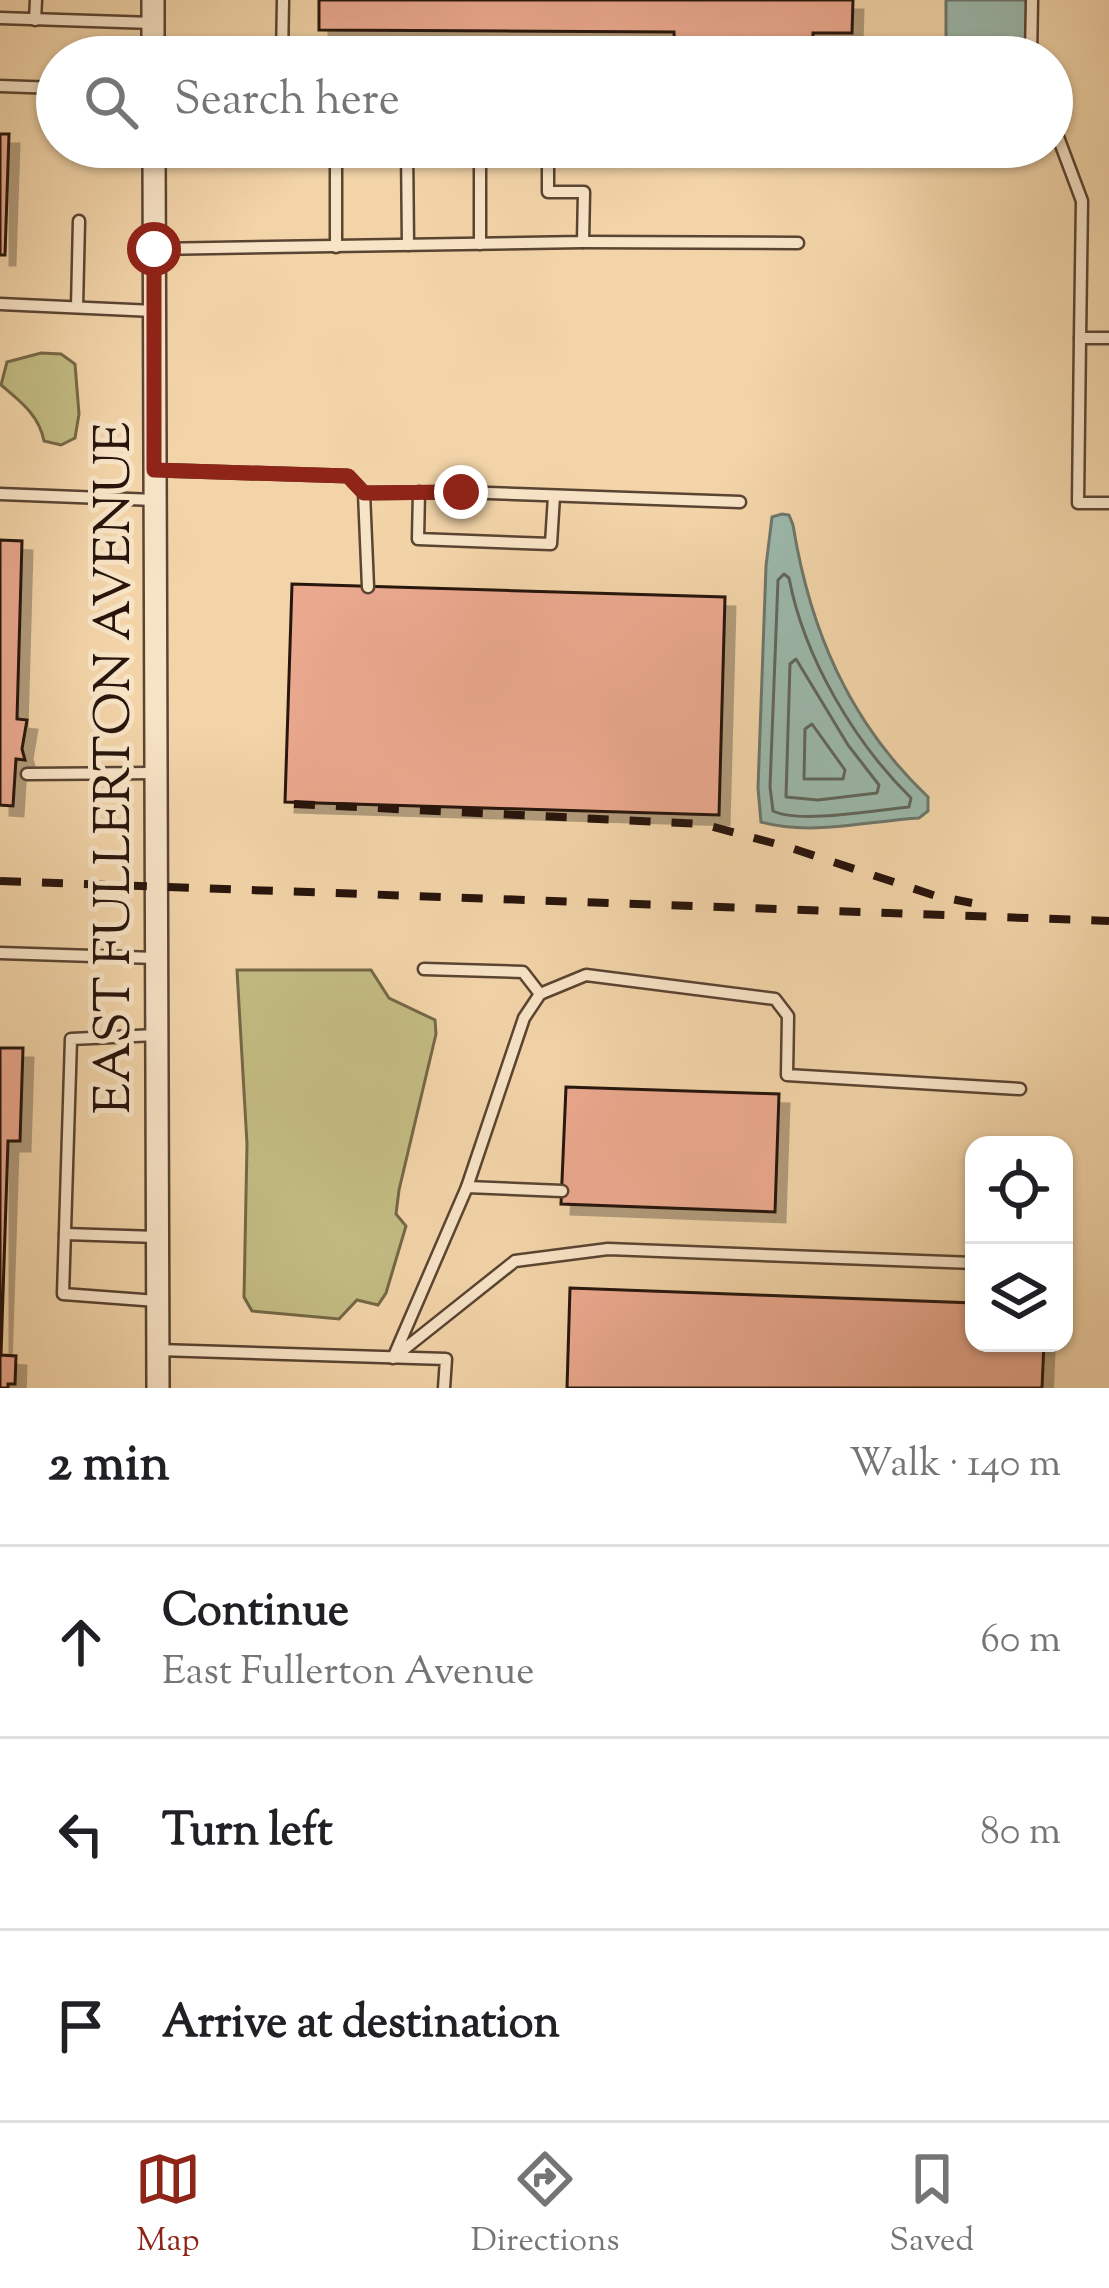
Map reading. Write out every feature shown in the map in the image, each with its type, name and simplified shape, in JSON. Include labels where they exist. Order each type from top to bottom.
[{"type":"street","name":"EAST FULLERTON AVENUE","points":[[154,168],[158,1388]]},
{"type":"lane","points":[[35,20],[36,0]]},
{"type":"lane","points":[[283,0],[283,36]]},
{"type":"lane","points":[[1031,0],[1031,36]]},
{"type":"lane","points":[[0,18],[153,12]]},
{"type":"lane","points":[[0,86],[36,87]]},
{"type":"lane","points":[[336,168],[336,247]]},
{"type":"lane","points":[[407,168],[408,245]]},
{"type":"lane","points":[[480,168],[480,244]]},
{"type":"lane","points":[[548,168],[548,192],[584,192],[583,242]]},
{"type":"lane","points":[[1070,168],[1082,201],[1078,503],[1109,503]]},
{"type":"lane","points":[[77,307],[79,221]]},
{"type":"lane","points":[[154,249],[798,243]]},
{"type":"lane","points":[[0,304],[154,311]]},
{"type":"lane","points":[[1080,338],[1109,338]]},
{"type":"lane","points":[[154,470],[348,476],[364,493],[368,586]]},
{"type":"lane","points":[[419,492],[418,539],[551,544],[554,496]]},
{"type":"lane","points":[[364,493],[740,502]]},
{"type":"lane","points":[[0,494],[155,500]]},
{"type":"lane","points":[[27,774],[156,773]]},
{"type":"lane","points":[[0,953],[156,958]]},
{"type":"lane","points":[[424,969],[523,972],[540,994]]},
{"type":"lane","points":[[393,1358],[467,1187],[524,1018],[540,994],[586,975],[600,975],[775,999],[788,1016],[787,1076],[1020,1089]]},
{"type":"lane","points":[[157,1035],[71,1040],[63,1294],[158,1301]]},
{"type":"lane","points":[[467,1187],[562,1191]]},
{"type":"lane","points":[[65,1234],[157,1237]]},
{"type":"lane","points":[[393,1358],[514,1262],[530,1256],[608,1249],[965,1263]]},
{"type":"lane","points":[[158,1350],[446,1360],[444,1388]]},
{"type":"shaded area","points":[[41,353],[61,354],[75,364],[79,414],[75,438],[61,445],[44,441],[33,416],[1,385],[7,362]]},
{"type":"shaded area","points":[[237,970],[371,970],[389,998],[435,1020],[436,1034],[399,1190],[396,1214],[406,1226],[386,1293],[378,1305],[357,1300],[339,1319],[252,1311],[244,1297],[247,1144]]},
{"type":"water","points":[[946,0],[1030,0],[1030,36],[946,36]]},
{"type":"water","points":[[789,515],[793,525],[810,601],[837,672],[876,738],[928,797],[928,811],[919,818],[820,828],[761,822],[758,788],[766,566],[772,517]]},
{"type":"building","points":[[319,0],[853,0],[852,33],[813,36],[319,30]]},
{"type":"building","points":[[0,134],[9,134],[5,255],[0,255]]},
{"type":"building","points":[[0,540],[22,541],[17,719],[27,720],[25,760],[16,759],[13,806],[0,805]]},
{"type":"building","points":[[292,584],[725,597],[719,815],[285,802]]},
{"type":"building","points":[[0,1048],[23,1048],[20,1141],[8,1141],[1,1355],[16,1356],[15,1384],[8,1388],[0,1388]]},
{"type":"building","points":[[566,1087],[779,1094],[775,1212],[561,1204]]},
{"type":"building","points":[[570,1288],[965,1303],[965,1352],[1044,1352],[1042,1388],[567,1388]]},
{"type":"railway","points":[[294,804],[702,824],[972,903]]},
{"type":"railway","points":[[0,881],[1109,921]]},
{"type":"route","points":[[154,249],[154,470],[348,476],[364,493],[461,492]]}]
